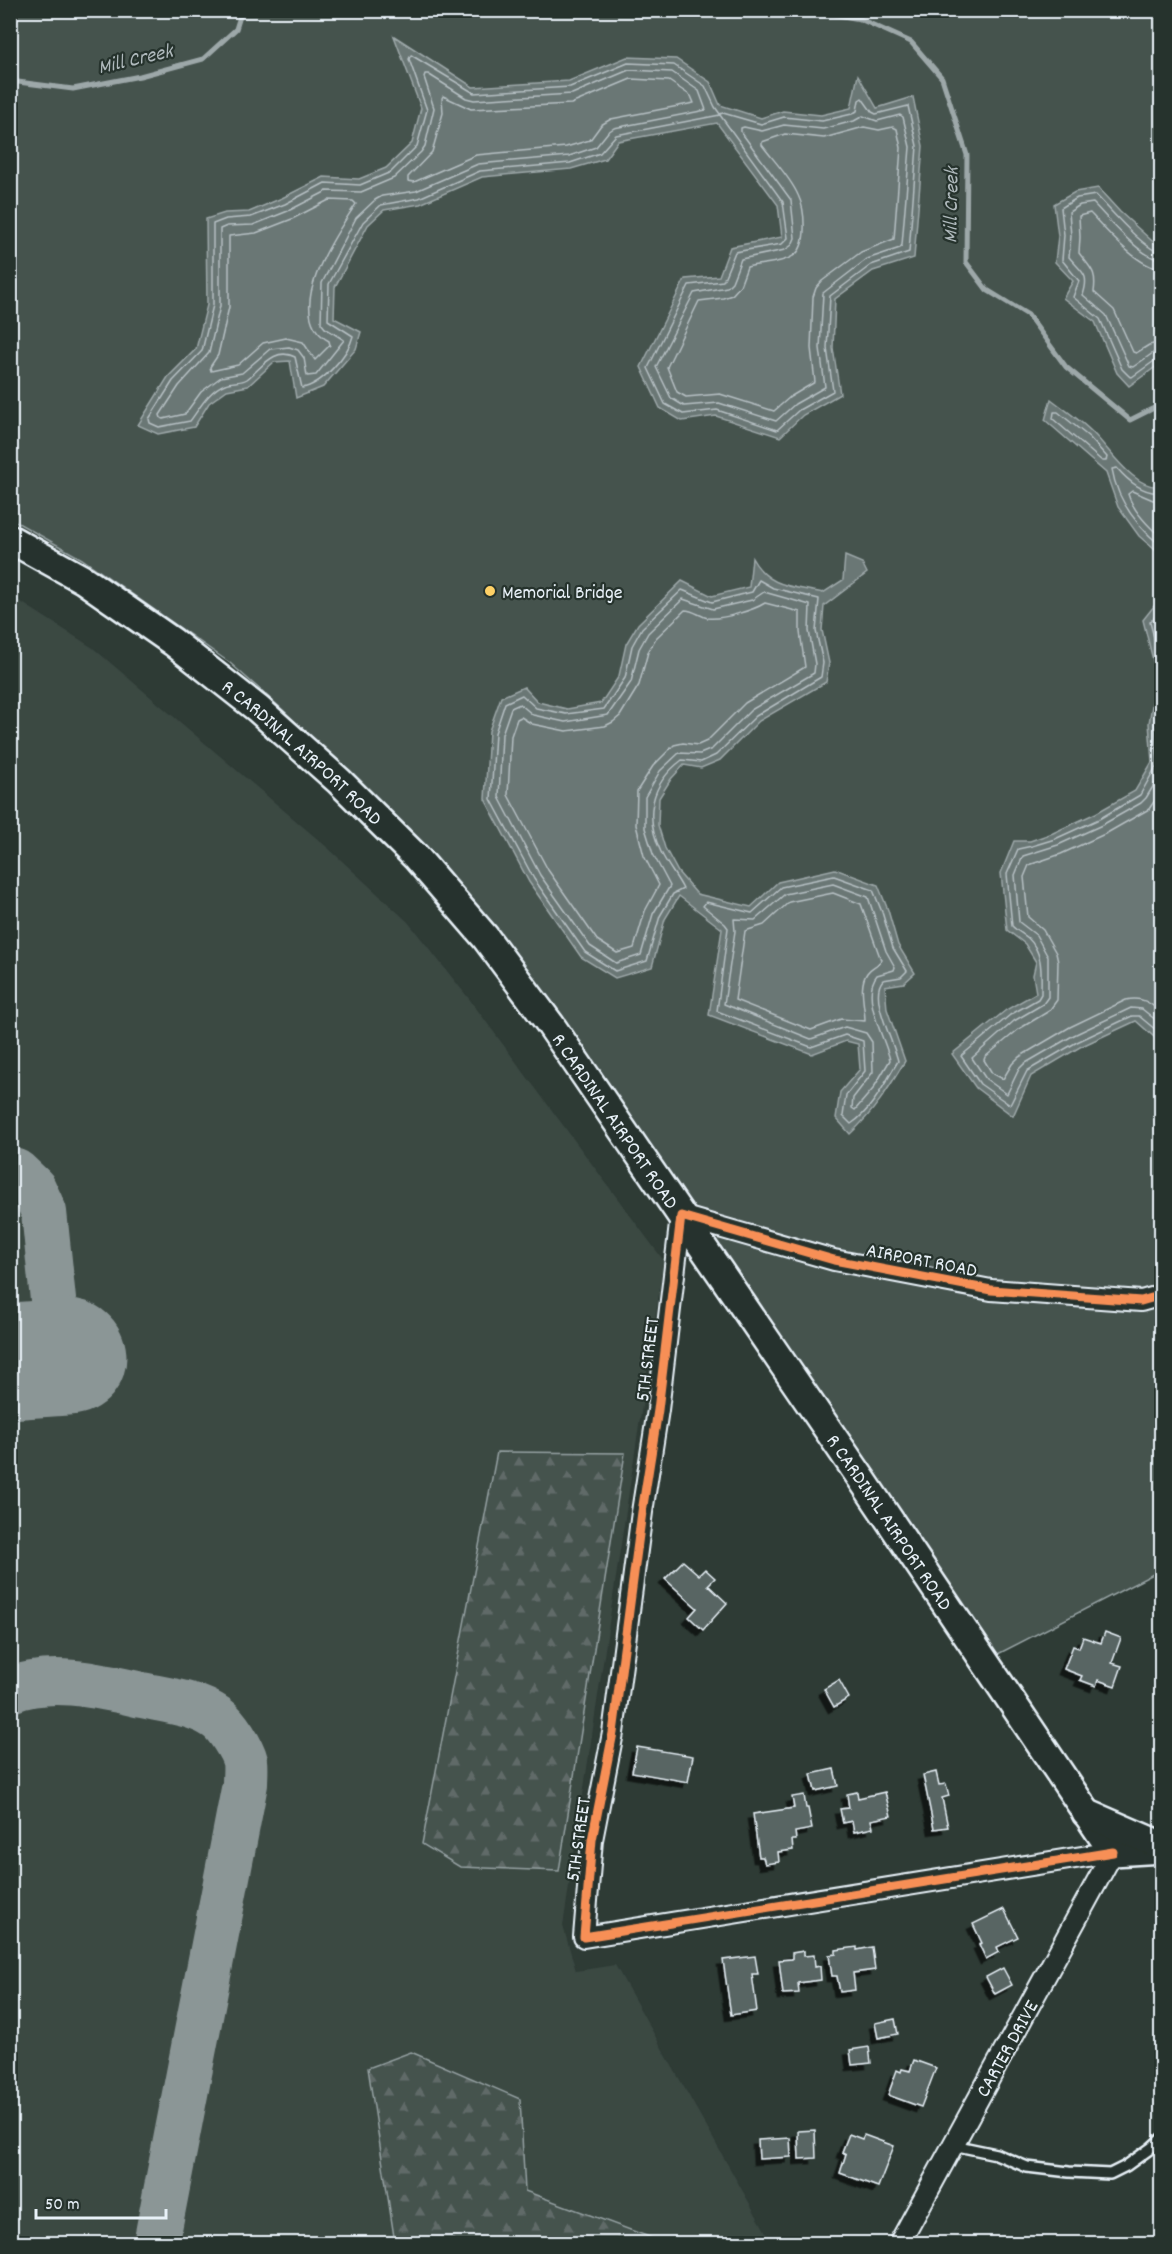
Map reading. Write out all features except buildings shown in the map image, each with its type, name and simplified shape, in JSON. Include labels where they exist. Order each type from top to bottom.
[{"type":"main road","name":"R CARDINAL AIRPORT ROAD","points":[[10,539],[84,580],[182,649],[258,709],[339,781],[416,857],[485,937],[550,1024],[861,1478],[1113,1852]]},
{"type":"main road","points":[[1086,1812],[1161,1848]]},
{"type":"main road","name":"5TH STREET","points":[[1113,1852],[1161,1848]]},
{"type":"street","name":"AIRPORT ROAD","points":[[681,1216],[834,1260],[991,1290],[1141,1301],[1161,1295]]},
{"type":"street","name":"5TH STREET","points":[[681,1216],[658,1410],[614,1722],[592,1840],[584,1937],[1113,1852]]},
{"type":"street","name":"CARTER DRIVE","points":[[898,2244],[1113,1852]]},
{"type":"lane","points":[[953,2145],[996,2154],[1027,2167],[1110,2174],[1143,2154],[1161,2138]]},
{"type":"shaded area","points":[[10,595],[93,648],[328,848],[408,922],[470,1000],[664,1261],[563,1926],[576,1971],[615,1965],[772,2243],[11,2243]]},
{"type":"green space","points":[[11,11],[1161,11],[1161,1570],[996,1655],[402,827],[283,710],[230,663],[82,559],[11,519]]},
{"type":"green space","points":[[497,1452],[625,1453],[559,1871],[460,1867],[422,1844]]},
{"type":"green space","points":[[411,2052],[520,2099],[525,2191],[663,2242],[395,2243],[368,2068]]},
{"type":"water","points":[[394,36],[473,87],[569,81],[627,57],[676,59],[710,82],[720,105],[761,118],[783,111],[821,115],[851,108],[858,75],[877,108],[913,97],[923,146],[914,258],[873,271],[835,299],[833,348],[840,394],[803,415],[780,437],[716,416],[682,421],[660,408],[641,367],[685,279],[719,276],[730,247],[782,237],[778,205],[717,123],[618,141],[605,159],[571,169],[482,177],[420,204],[384,210],[368,225],[335,287],[334,318],[361,332],[356,349],[323,387],[296,398],[290,361],[274,362],[248,386],[227,390],[209,403],[194,427],[158,434],[138,425],[168,377],[196,349],[207,305],[206,219],[225,213],[249,212],[324,177],[359,179],[386,168],[412,143],[421,108]]},
{"type":"water","points":[[1098,188],[1120,212],[1161,249],[1161,363],[1129,386],[1117,373],[1095,322],[1063,298],[1073,281],[1055,262],[1058,236],[1054,204],[1075,192]]},
{"type":"water","points":[[1051,399],[1089,429],[1133,476],[1152,486],[1161,486],[1161,555],[1139,536],[1118,507],[1106,473],[1045,420]]},
{"type":"water","points":[[845,556],[862,563],[867,573],[824,606],[822,630],[829,663],[826,682],[759,721],[720,760],[701,768],[684,765],[671,779],[659,798],[658,825],[665,848],[678,872],[697,894],[751,907],[778,882],[835,869],[878,885],[898,945],[915,973],[904,983],[885,986],[887,1009],[905,1061],[881,1099],[850,1134],[836,1118],[840,1092],[860,1069],[858,1044],[846,1041],[812,1054],[709,1015],[722,929],[679,896],[665,919],[652,967],[615,978],[581,957],[529,882],[485,799],[489,731],[501,697],[524,687],[538,702],[567,709],[601,703],[619,676],[626,644],[638,624],[682,581],[712,596],[749,587],[752,558],[766,575],[782,584],[823,593],[843,580]]},
{"type":"water","points":[[1161,603],[1161,1043],[1136,1021],[1080,1047],[1031,1076],[1013,1116],[976,1088],[952,1054],[1006,1010],[1036,993],[1033,975],[1036,962],[1025,944],[1007,930],[1001,873],[1014,841],[1030,841],[1053,833],[1096,813],[1135,791],[1152,762],[1149,723],[1157,676],[1143,620],[1154,606]]},
{"type":"waterway","name":"Mill Creek","points":[[10,81],[73,89],[140,76],[203,59],[236,29],[242,10]]},
{"type":"waterway","name":"Mill Creek","points":[[537,10],[545,13],[574,10]]},
{"type":"waterway","name":"Mill Creek","points":[[809,10],[860,19],[911,42],[942,78],[967,155],[966,262],[987,290],[1028,315],[1066,367],[1130,420],[1162,404]]},
{"type":"taxiway","points":[[10,1170],[16,1172],[33,1188],[44,1212],[59,1358]]},
{"type":"taxiway","points":[[10,1690],[44,1682],[78,1683],[192,1706],[221,1721],[234,1738],[245,1761],[245,1784],[156,2244]]},
{"type":"runway","points":[[10,1361],[68,1357]]},
{"type":"cycle path","points":[[1113,1852],[584,1937],[592,1840],[613,1733],[658,1410],[681,1216],[834,1260],[991,1290],[1141,1301],[1162,1295]]},
{"type":"place","name":"Memorial Bridge","points":[[490,591]]}]
